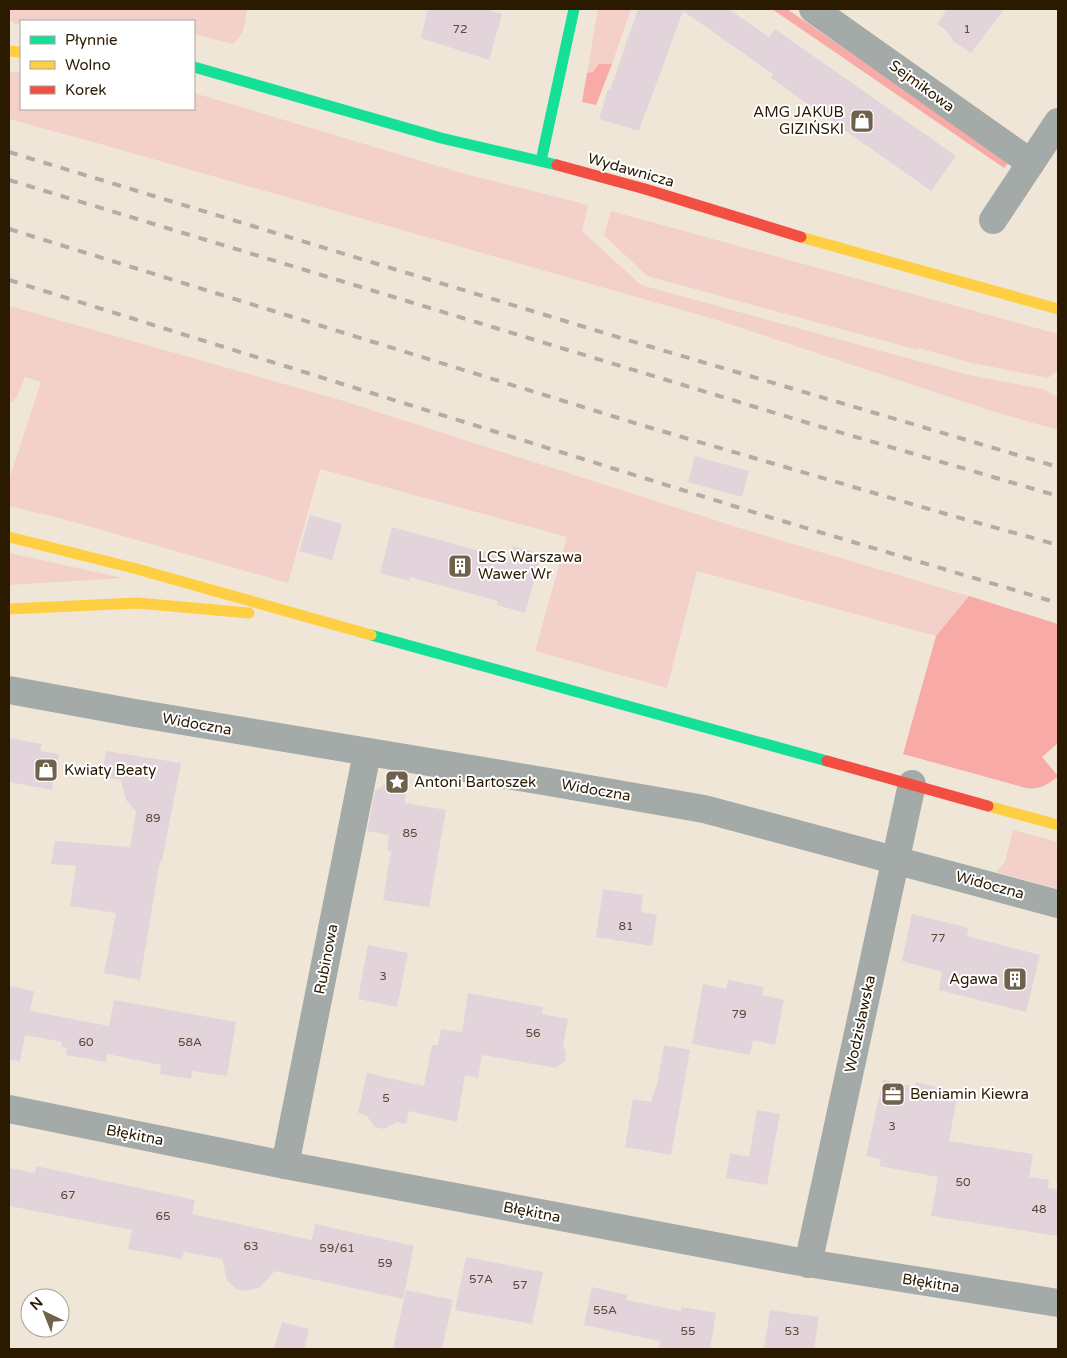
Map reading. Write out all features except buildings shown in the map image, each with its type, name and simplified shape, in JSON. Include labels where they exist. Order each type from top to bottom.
[{"type":"main road","points":[[541,161],[574,9]]},
{"type":"main road","name":"Wydawnicza","points":[[195,67],[441,138],[541,161],[645,189],[798,236],[1058,309]]},
{"type":"main road","points":[[9,537],[138,569],[1058,825]]},
{"type":"main road","points":[[9,609],[137,603],[318,620]]},
{"type":"street","name":"Sejmikowa","points":[[813,9],[1031,162]]},
{"type":"street","points":[[993,220],[1058,122]]},
{"type":"street","name":"Widoczna","points":[[9,690],[367,753],[704,809],[1058,904]]},
{"type":"street","name":"Rubinowa","points":[[285,1165],[367,753]]},
{"type":"street","name":"Wodzisławska","points":[[808,1264],[912,784]]},
{"type":"street","name":"Błękitna","points":[[9,1109],[285,1165],[808,1264],[1058,1303]]},
{"type":"shaded area","points":[[9,9],[247,9],[243,32],[233,44],[195,34],[195,20],[20,20],[20,24],[15,24],[9,19]]},
{"type":"shaded area","points":[[598,9],[631,9],[612,64],[599,64],[593,73],[587,73]]},
{"type":"shaded area","points":[[772,9],[787,9],[1009,162],[1004,168]]},
{"type":"shaded area","points":[[599,64],[612,64],[596,105],[582,102],[587,73],[593,72]]},
{"type":"shaded area","points":[[9,72],[20,72],[20,110],[195,110],[195,93],[458,172],[588,205],[582,231],[641,285],[969,375],[1043,389],[1058,397],[1058,430],[995,412],[717,320],[9,119]]},
{"type":"shaded area","points":[[611,211],[1058,334],[1058,370],[1048,378],[972,363],[647,276],[604,235]]},
{"type":"shaded area","points":[[9,306],[337,399],[743,529],[969,596],[936,636],[697,571],[667,688],[535,651],[567,537],[320,469],[288,583],[63,519],[9,506],[9,480],[41,382],[25,377],[17,397],[9,404]]},
{"type":"shaded area","points":[[9,553],[123,578],[9,585]]},
{"type":"shaded area","points":[[969,596],[1058,624],[1058,743],[1042,757],[1058,776],[1043,786],[1026,788],[903,754],[936,636]]},
{"type":"shaded area","points":[[1013,830],[1058,842],[1058,889],[996,872],[1005,862]]},
{"type":"railway","points":[[9,152],[621,338],[1058,467]]},
{"type":"railway","points":[[9,180],[808,423],[1058,496]]},
{"type":"railway","points":[[9,229],[641,425],[1058,545]]},
{"type":"railway","points":[[9,280],[769,517],[1058,603]]},
{"type":"traffic: fast","points":[[541,161],[574,9]]},
{"type":"traffic: fast","points":[[195,67],[441,138],[557,165]]},
{"type":"traffic: fast","points":[[371,635],[827,761]]},
{"type":"traffic: slow","points":[[9,51],[20,52]]},
{"type":"traffic: slow","points":[[801,237],[1058,309]]},
{"type":"traffic: slow","points":[[9,537],[137,569],[371,635]]},
{"type":"traffic: slow","points":[[9,609],[137,603],[249,613]]},
{"type":"traffic: slow","points":[[988,806],[1058,825]]},
{"type":"traffic: jam","points":[[557,165],[645,189],[801,237]]},
{"type":"traffic: jam","points":[[827,761],[988,806]]},
{"type":"place","name":"AMG JAKUB GIZIŃSKI","points":[[862,121]]},
{"type":"place","name":"LCS Warszawa Wawer Wr","points":[[460,566]]},
{"type":"place","name":"Kwiaty Beaty","points":[[46,770]]},
{"type":"place","name":"Antoni Bartoszek","points":[[397,782]]},
{"type":"place","name":"Agawa","points":[[1015,979]]},
{"type":"place","name":"Beniamin Kiewra","points":[[893,1094]]}]
